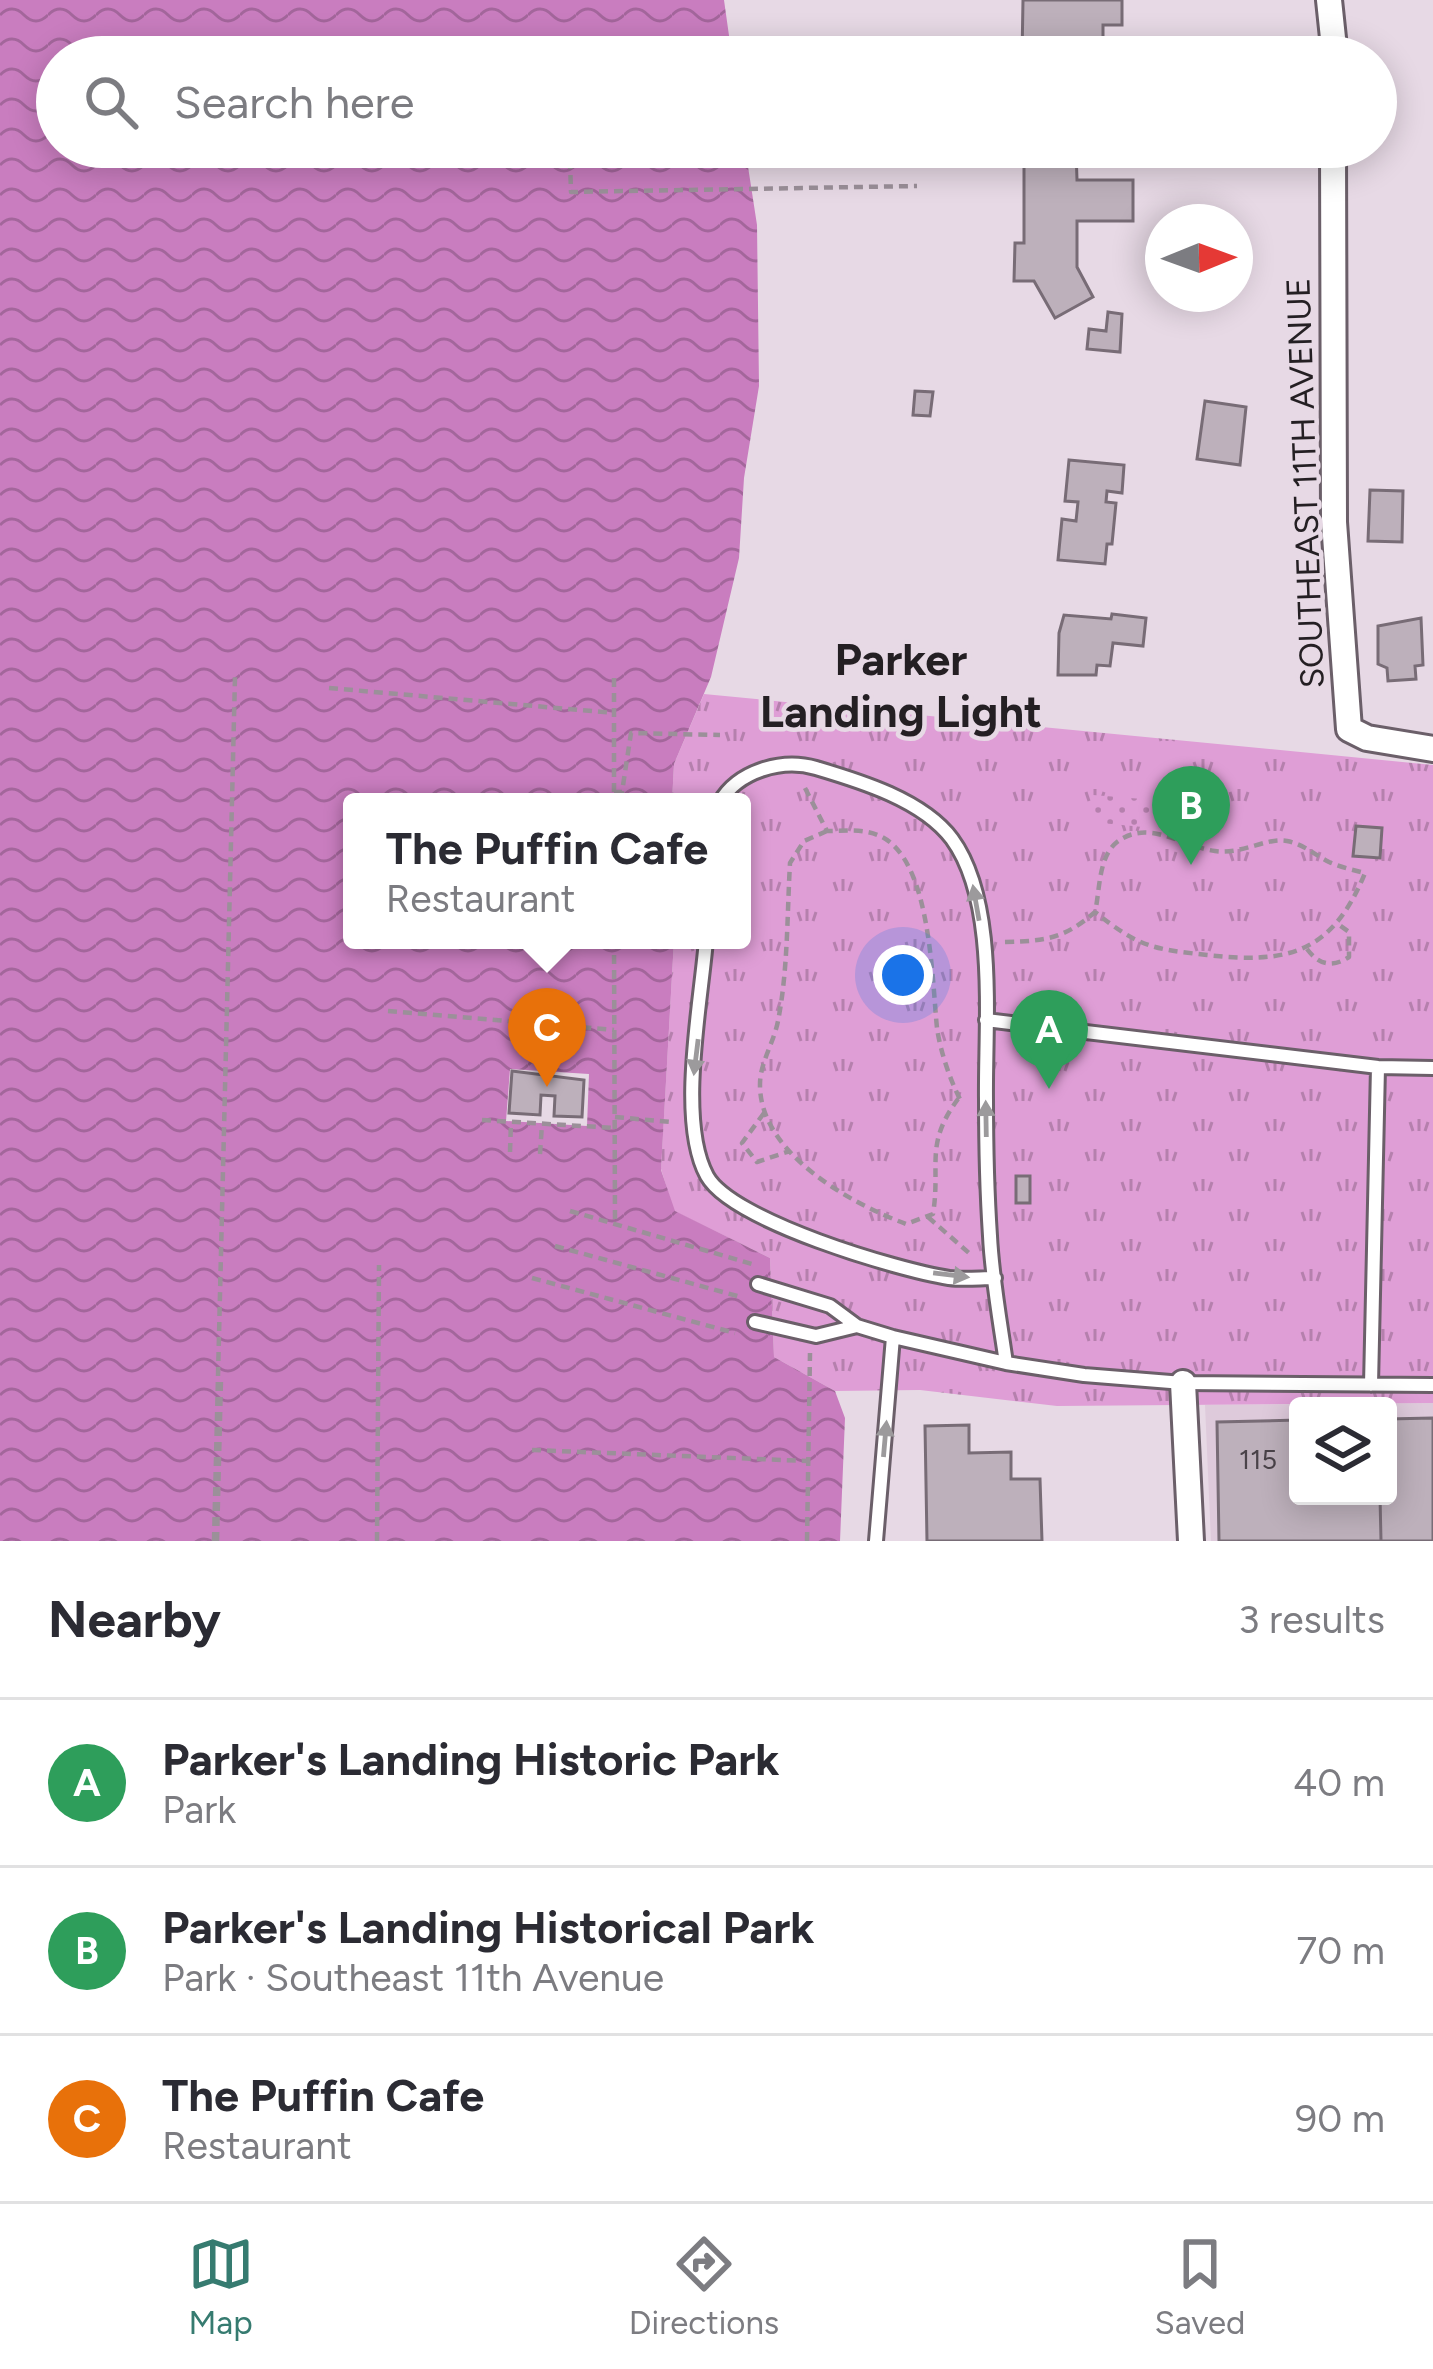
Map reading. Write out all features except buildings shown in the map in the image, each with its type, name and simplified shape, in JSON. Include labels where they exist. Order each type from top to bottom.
[{"type":"street","points":[[1329,0],[1333,36]]},
{"type":"street","name":"SOUTHEAST 11TH AVENUE","points":[[1333,168],[1334,522],[1349,729],[1367,738],[1433,749]]},
{"type":"street","points":[[1184,1383],[1191,1541]]},
{"type":"lane","points":[[728,793],[751,774],[784,764],[877,790],[938,825],[952,840],[970,875],[982,943],[990,1241],[1006,1363]]},
{"type":"lane","points":[[705,949],[691,1096],[700,1155],[716,1189],[769,1219],[857,1254],[951,1278],[995,1278]]},
{"type":"lane","points":[[986,1020],[1378,1067],[1433,1068]]},
{"type":"lane","points":[[1371,1385],[1378,1067]]},
{"type":"lane","points":[[758,1284],[830,1306],[857,1326],[893,1337],[1084,1375],[1184,1383],[1433,1385]]},
{"type":"lane","points":[[754,1322],[815,1336],[857,1326]]},
{"type":"lane","points":[[876,1541],[893,1337]]},
{"type":"path","points":[[570,168],[571,192],[917,186]]},
{"type":"path","points":[[216,1541],[235,677]]},
{"type":"path","points":[[614,678],[614,792],[622,792],[631,734],[720,735]]},
{"type":"path","points":[[329,688],[614,712]]},
{"type":"path","points":[[800,766],[801,780],[827,831]]},
{"type":"path","points":[[928,1217],[906,1224],[818,1179],[764,1113],[760,1081],[778,1022],[790,863],[804,841],[827,831],[866,831],[887,839],[904,860],[928,926],[938,1033],[958,1099]]},
{"type":"path","points":[[982,943],[1060,937],[1095,912],[1102,864],[1115,843],[1139,833],[1171,835],[1218,852],[1251,849],[1276,839],[1295,842],[1334,864],[1365,873],[1338,924],[1306,948],[1284,957],[1255,960],[1139,945],[1095,912]]},
{"type":"path","points":[[1306,948],[1321,963],[1349,957],[1349,932],[1338,924]]},
{"type":"path","points":[[614,949],[615,1224]]},
{"type":"path","points":[[388,1011],[614,1030]]},
{"type":"path","points":[[958,1099],[986,1100]]},
{"type":"path","points":[[928,1217],[936,1193],[932,1159],[942,1120],[958,1099]]},
{"type":"path","points":[[764,1113],[742,1143],[757,1162],[790,1150]]},
{"type":"path","points":[[614,1117],[671,1122]]},
{"type":"path","points":[[482,1120],[615,1128]]},
{"type":"path","points":[[510,1152],[511,1122]]},
{"type":"path","points":[[540,1154],[542,1124]]},
{"type":"path","points":[[570,1211],[766,1268]]},
{"type":"path","points":[[928,1217],[995,1278]]},
{"type":"path","points":[[555,1246],[750,1299]]},
{"type":"path","points":[[377,1541],[379,1265]]},
{"type":"path","points":[[532,1278],[740,1334]]},
{"type":"path","points":[[807,1541],[810,1353]]},
{"type":"path","points":[[532,1450],[808,1461]]},
{"type":"shaded area","points":[[1397,1403],[1433,1403],[1433,1541],[1211,1541],[1205,1405],[1289,1404],[1289,1505],[1397,1505]]},
{"type":"green space","points":[[704,694],[1433,765],[1433,1403],[1397,1403],[1397,1397],[1289,1397],[1289,1404],[1057,1406],[920,1390],[835,1391],[774,1357],[770,1258],[674,1211],[661,1169],[673,949],[751,949],[751,793],[672,793],[674,764]]},
{"type":"green space","points":[[1093,795],[1155,800],[1153,828],[1091,822]]},
{"type":"water","points":[[0,0],[724,0],[729,36],[36,36],[36,168],[748,168],[757,225],[759,386],[744,478],[739,558],[711,677],[674,764],[672,793],[343,793],[343,949],[673,949],[661,1170],[675,1211],[770,1258],[774,1357],[835,1391],[845,1418],[840,1541],[0,1541]]},
{"type":"pier","points":[[510,1069],[589,1074],[587,1126],[506,1121]]},
{"type":"place","name":"Parker's Landing Historical Park","points":[[1191,865]]},
{"type":"place","name":"The Puffin Cafe","points":[[547,1087]]},
{"type":"place","name":"Parker's Landing Historic Park","points":[[1049,1089]]},
{"type":"district","name":"Parker Landing Light","points":[[901,685]]}]
